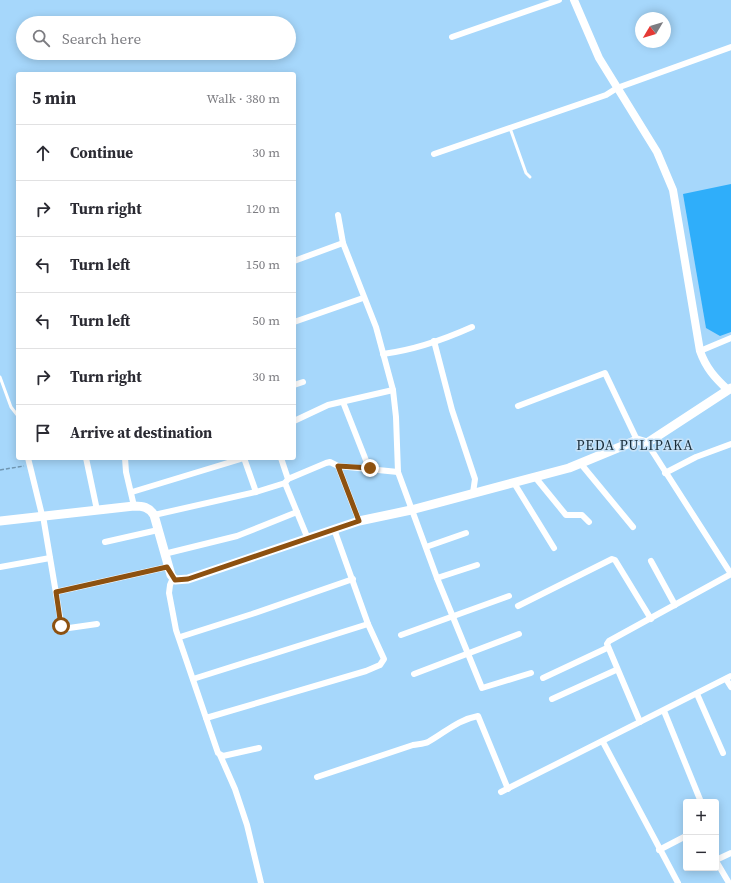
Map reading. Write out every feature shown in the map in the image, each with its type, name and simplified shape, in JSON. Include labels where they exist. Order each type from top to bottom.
[{"type":"main road","points":[[0,521],[134,506],[146,507],[151,510],[154,515],[167,567],[173,578],[181,580],[195,577],[359,521],[411,510],[535,478],[581,464],[637,440],[647,443],[730,389]]},
{"type":"street","points":[[452,37],[559,0]]},
{"type":"street","points":[[574,0],[598,58],[656,152],[673,190],[700,351],[704,362],[714,378],[730,389]]},
{"type":"street","points":[[434,154],[606,95],[617,88],[731,47]]},
{"type":"street","points":[[338,216],[343,243],[363,298],[376,327],[393,390],[396,418],[398,472],[437,578],[482,688],[531,673]]},
{"type":"street","points":[[296,260],[343,243]]},
{"type":"street","points":[[296,321],[363,298]]},
{"type":"street","points":[[383,354],[408,351],[472,327]]},
{"type":"street","points":[[700,351],[731,338]]},
{"type":"street","points":[[434,341],[452,410],[475,479],[473,493]]},
{"type":"street","points":[[518,406],[605,373],[637,440]]},
{"type":"street","points":[[296,384],[303,382]]},
{"type":"street","points":[[296,420],[328,405],[393,390]]},
{"type":"street","points":[[343,402],[370,468]]},
{"type":"street","points":[[640,722],[616,670],[607,648],[607,644],[609,641],[731,574],[664,472],[647,443]]},
{"type":"street","points":[[664,472],[696,456],[731,444]]},
{"type":"street","points":[[86,460],[97,510]]},
{"type":"street","points":[[125,460],[126,472],[132,492],[134,506]]},
{"type":"street","points":[[132,492],[237,460]]},
{"type":"street","points":[[245,460],[256,492]]},
{"type":"street","points":[[281,460],[286,481],[308,539]]},
{"type":"street","points":[[29,461],[43,516],[62,628],[97,624]]},
{"type":"street","points":[[154,515],[256,492],[330,462],[338,466],[398,472]]},
{"type":"street","points":[[581,464],[633,527]]},
{"type":"street","points":[[338,466],[359,521]]},
{"type":"street","points":[[535,478],[566,515],[582,515],[589,522]]},
{"type":"street","points":[[514,483],[554,548]]},
{"type":"street","points":[[164,554],[237,536],[297,512]]},
{"type":"street","points":[[206,718],[366,671],[380,665],[384,659],[368,624],[334,529]]},
{"type":"street","points":[[105,542],[158,530]]},
{"type":"street","points":[[426,547],[466,533]]},
{"type":"street","points":[[0,567],[50,558]]},
{"type":"street","points":[[518,606],[612,559],[615,560],[651,619]]},
{"type":"street","points":[[652,561],[675,605]]},
{"type":"street","points":[[437,578],[477,565]]},
{"type":"street","points":[[56,592],[167,567]]},
{"type":"street","points":[[173,578],[169,593],[176,630],[180,638],[206,718],[240,803],[261,883]]},
{"type":"street","points":[[180,638],[353,579]]},
{"type":"street","points":[[402,635],[509,596]]},
{"type":"street","points":[[193,679],[368,624]]},
{"type":"street","points":[[414,674],[519,634]]},
{"type":"street","points":[[543,678],[607,648]]},
{"type":"street","points":[[552,699],[616,670]]},
{"type":"street","points":[[501,792],[603,742],[729,677],[731,687]]},
{"type":"street","points":[[697,694],[723,753]]},
{"type":"street","points":[[664,711],[700,799]]},
{"type":"street","points":[[317,777],[413,745],[427,743],[448,727],[465,719],[478,716],[508,789]]},
{"type":"street","points":[[603,742],[659,850],[678,883]]},
{"type":"street","points":[[220,755],[223,756],[259,748]]},
{"type":"street","points":[[659,850],[683,838]]},
{"type":"street","points":[[719,859],[731,853]]},
{"type":"street","points":[[719,865],[729,883]]},
{"type":"lane","points":[[510,128],[526,173],[530,177]]},
{"type":"lane","points":[[0,377],[11,407],[16,413]]},
{"type":"path","points":[[0,470],[29,461]]},
{"type":"water","points":[[731,184],[731,332],[720,336],[706,328],[683,194]]},
{"type":"district","name":"PEDA PULIPAKA","points":[[635,445]]},
{"type":"route","points":[[61,626],[56,592],[167,567],[175,580],[188,579],[359,521],[338,466],[370,468]]}]
